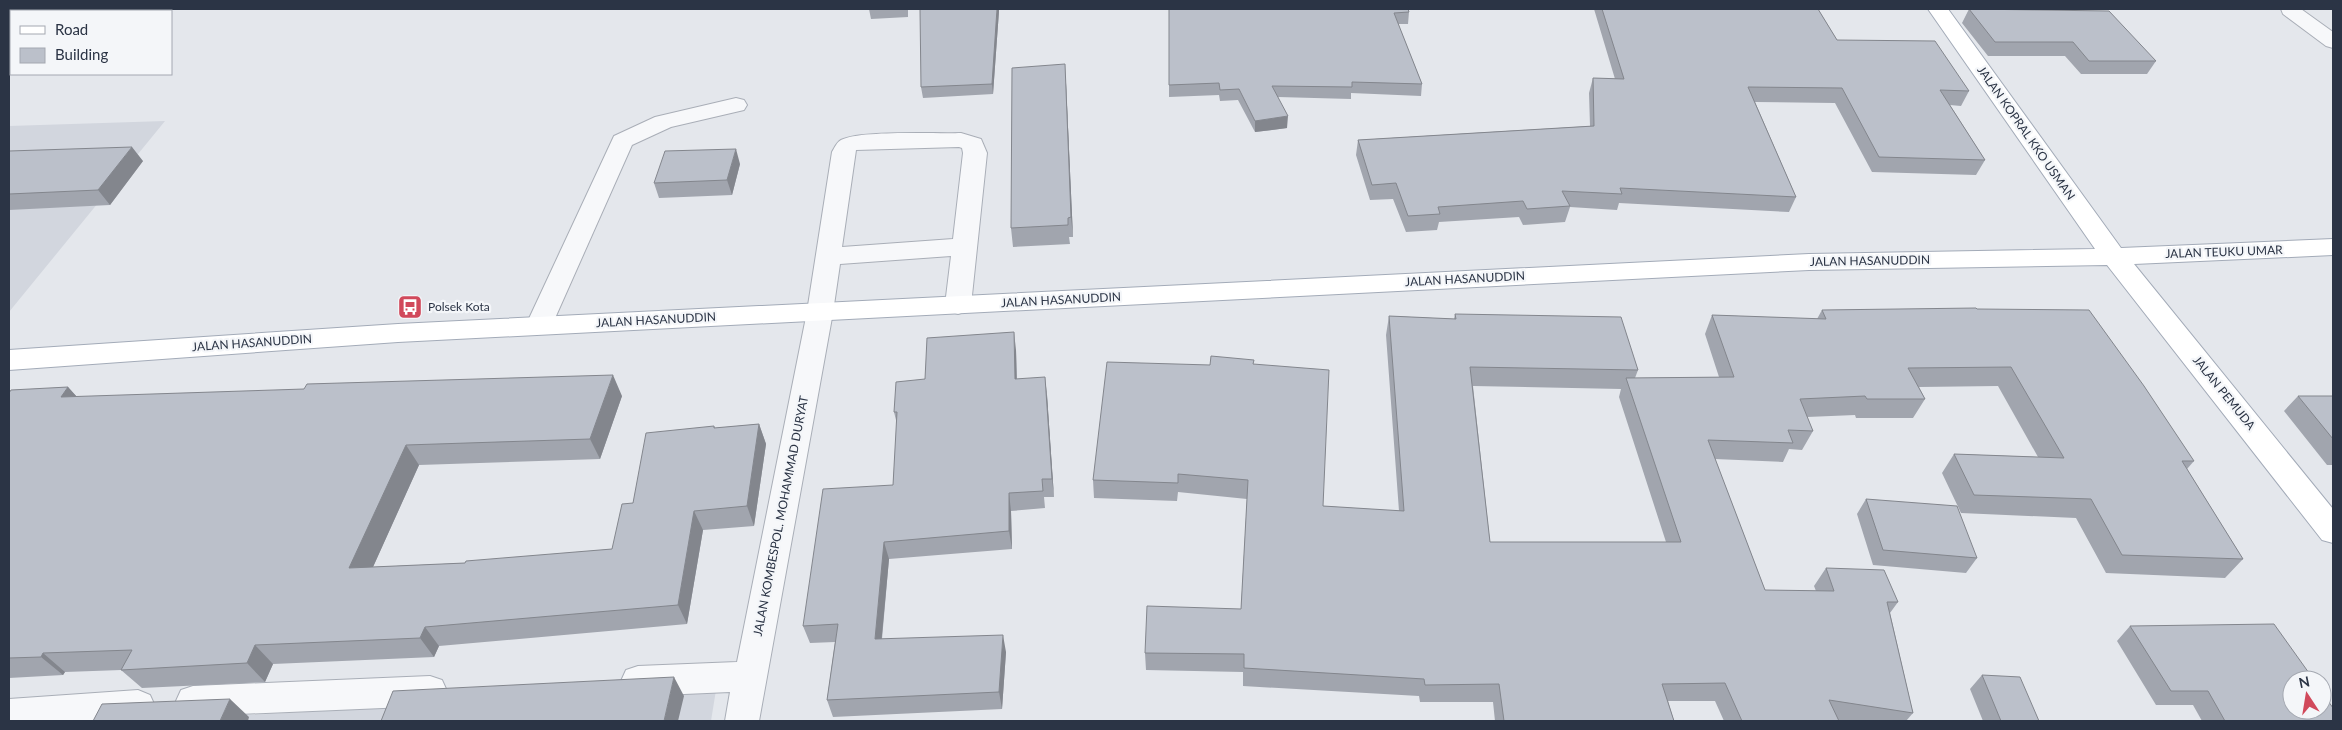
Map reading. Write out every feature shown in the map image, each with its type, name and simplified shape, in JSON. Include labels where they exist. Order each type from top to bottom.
[{"type":"main road","name":"JALAN KOPRAL KKO USMAN","points":[[1938,9],[2114,257]]},
{"type":"main road","name":"JALAN TEUKU UMAR","points":[[2114,257],[2333,247]]},
{"type":"main road","name":"JALAN HASANUDDIN","points":[[9,360],[539,326],[1809,262],[2114,257]]},
{"type":"main road","name":"JALAN PEMUDA","points":[[2114,257],[2329,520]]},
{"type":"street","points":[[2290,10],[2333,42]]},
{"type":"street","points":[[539,326],[622,141],[636,132],[670,119],[736,105]]},
{"type":"street","name":"JALAN KOMBESPOL. MOHAMMAD DURYAT","points":[[742,721],[820,312],[844,152],[847,146],[856,142],[961,140],[973,144],[976,153],[964,247]]},
{"type":"street","points":[[829,256],[964,247],[958,305]]},
{"type":"street","points":[[604,683],[751,676]]},
{"type":"street","points":[[9,715],[191,702],[456,689]]},
{"type":"shaded area","points":[[165,121],[9,312],[9,126]]},
{"type":"shaded area","points":[[716,690],[711,721],[138,721]]},
{"type":"building","points":[[920,9],[997,9],[992,84],[921,87]]},
{"type":"building","points":[[1169,9],[1408,9],[1409,12],[1394,13],[1422,84],[1352,82],[1352,87],[1272,86],[1288,116],[1255,121],[1239,89],[1220,90],[1219,83],[1169,85]]},
{"type":"building","points":[[1602,9],[1818,9],[1837,40],[1935,41],[1969,91],[1940,90],[1985,160],[1879,157],[1842,88],[1748,87],[1796,197],[1620,188],[1622,194],[1562,191],[1570,206],[1527,209],[1523,201],[1438,207],[1440,214],[1408,216],[1396,183],[1372,185],[1358,140],[1594,126],[1593,78],[1624,79]]},
{"type":"building","points":[[1969,9],[2109,11],[2156,61],[2089,61],[2073,42],[1995,42]]},
{"type":"building","points":[[1065,64],[1071,217],[1068,218],[1068,225],[1011,228],[1012,68]]},
{"type":"building","points":[[132,147],[98,190],[9,194],[9,151]]},
{"type":"building","points":[[736,149],[727,180],[654,183],[665,151]]},
{"type":"building","points":[[1976,308],[2089,310],[2144,386],[2194,461],[2182,461],[2243,559],[2122,555],[2091,499],[1974,495],[1954,454],[2064,458],[2011,367],[1908,368],[1925,399],[1867,399],[1865,396],[1800,399],[1813,431],[1788,430],[1793,443],[1708,440],[1765,590],[1834,591],[1826,568],[1884,570],[1898,602],[1887,602],[1913,713],[1829,700],[1839,721],[1742,721],[1725,683],[1662,684],[1674,721],[1504,721],[1499,684],[1425,685],[1424,679],[1244,668],[1244,654],[1145,653],[1147,606],[1241,609],[1248,480],[1178,474],[1178,483],[1093,480],[1107,362],[1210,365],[1211,356],[1254,360],[1253,364],[1329,370],[1323,506],[1404,511],[1389,316],[1456,319],[1455,314],[1621,317],[1638,370],[1470,367],[1490,542],[1681,542],[1626,378],[1734,377],[1712,315],[1826,319],[1822,310]]},
{"type":"building","points":[[1014,332],[1015,379],[1045,377],[1052,479],[1042,479],[1043,491],[1009,493],[1009,531],[884,542],[875,639],[1003,635],[999,692],[827,700],[838,624],[803,626],[823,489],[893,485],[897,412],[894,412],[896,382],[925,379],[927,338]]},
{"type":"building","points":[[613,375],[590,439],[406,445],[349,568],[465,563],[466,561],[612,549],[622,504],[633,503],[646,433],[714,426],[714,428],[759,424],[747,506],[694,511],[678,605],[425,627],[420,638],[255,645],[247,663],[121,670],[132,650],[43,653],[41,657],[9,658],[9,393],[11,390],[68,387],[61,397],[304,389],[307,384]]},
{"type":"building","points":[[2298,396],[2333,396],[2333,439]]},
{"type":"building","points":[[1866,499],[1957,506],[1977,558],[1883,550]]},
{"type":"building","points":[[2274,624],[2307,670],[2282,670],[2282,720],[2332,720],[2332,707],[2333,721],[2225,721],[2208,691],[2171,691],[2130,626]]},
{"type":"building","points":[[1982,675],[2020,677],[2039,721],[2001,721]]},
{"type":"building","points":[[674,677],[664,721],[381,721],[393,691]]},
{"type":"building","points":[[230,699],[220,721],[93,721],[102,704]]},
{"type":"place","name":"Polsek Kota","points":[[410,307]]}]
